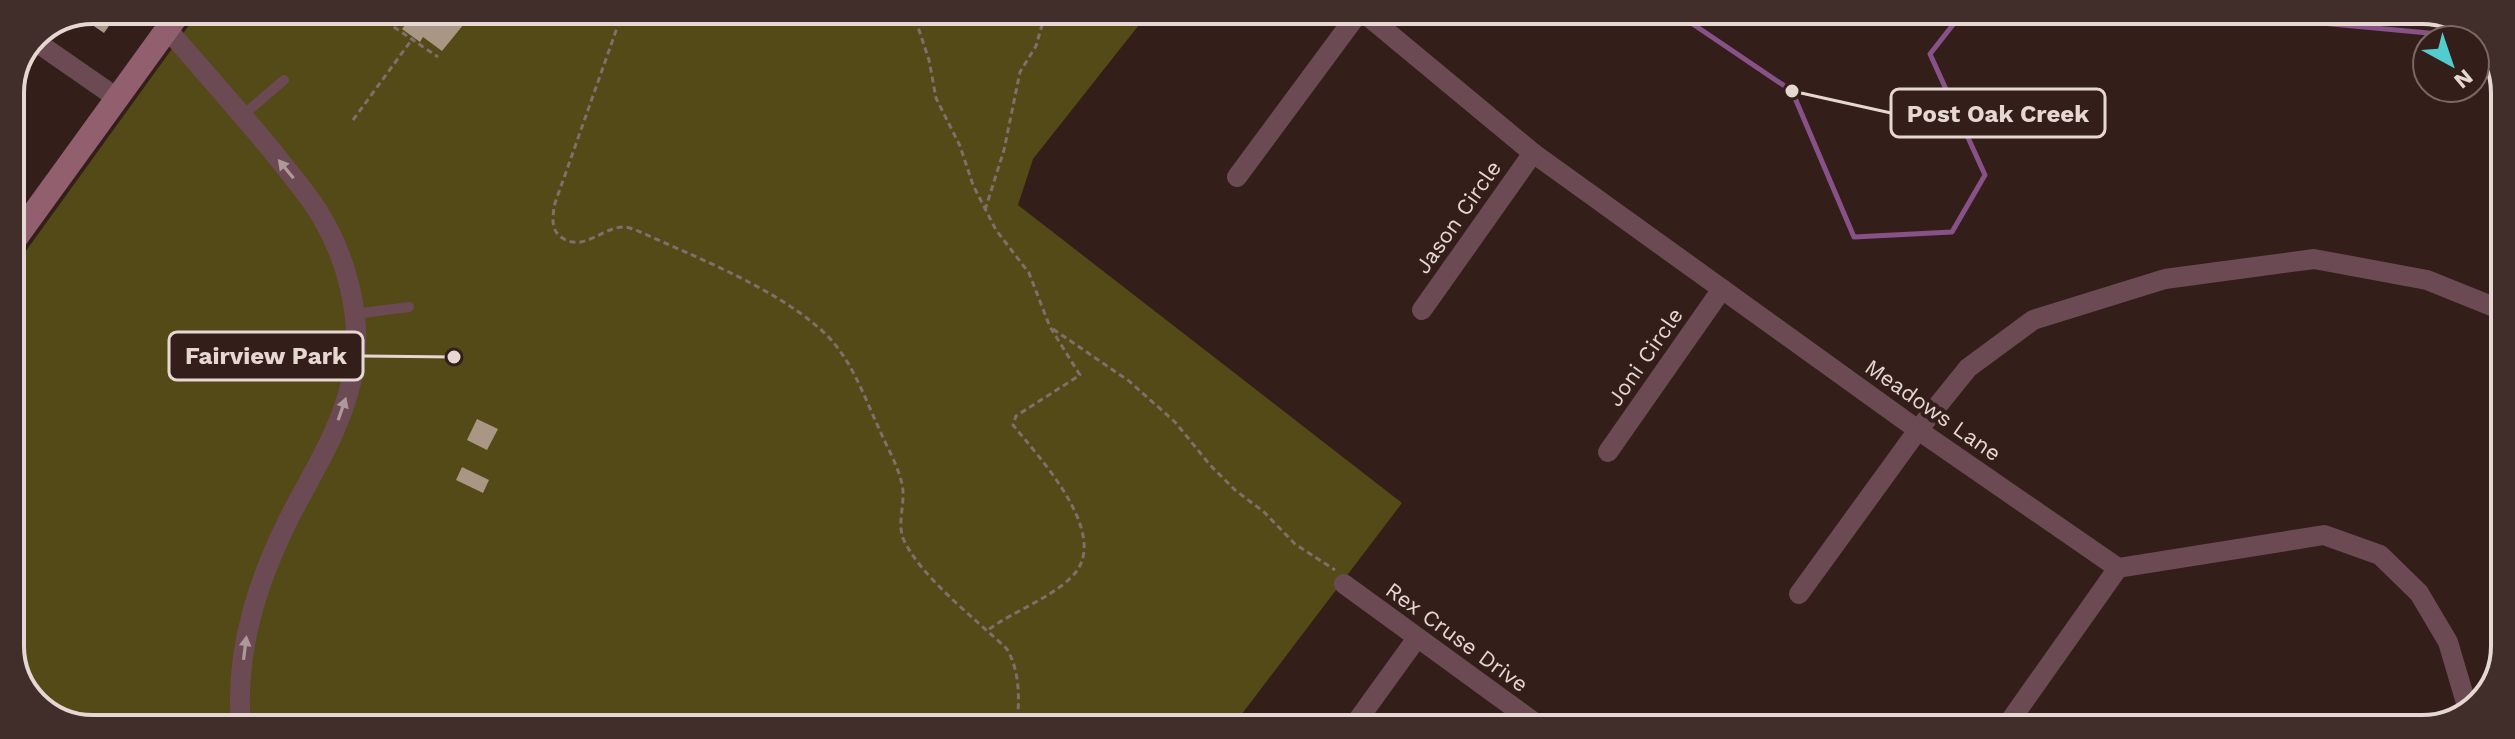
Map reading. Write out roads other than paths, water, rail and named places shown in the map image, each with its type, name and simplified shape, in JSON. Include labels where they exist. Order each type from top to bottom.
[{"type":"main road","points":[[24,227],[171,24]]},
{"type":"street","points":[[177,24],[242,116],[322,217],[352,294],[354,314],[354,368],[343,406],[329,443],[262,575],[251,613],[243,666],[241,715]]},
{"type":"street","points":[[1237,177],[1352,24]]},
{"type":"street","name":"Meadows Lane","points":[[1376,24],[1533,153],[1918,430],[2118,568]]},
{"type":"street","points":[[42,46],[117,98]]},
{"type":"street","name":"Jason Circle","points":[[1422,310],[1533,153]]},
{"type":"street","points":[[1799,594],[1918,430],[1968,368],[2033,320],[2165,279],[2314,259],[2427,280],[2491,306]]},
{"type":"street","name":"Joni Circle","points":[[1608,452],[1722,289]]},
{"type":"street","points":[[2014,715],[2118,568],[2324,535],[2380,555],[2419,593],[2448,642],[2465,700]]},
{"type":"street","name":"Rex Cruse Drive","points":[[1344,584],[1524,715]]},
{"type":"street","points":[[1361,715],[1417,638]]},
{"type":"lane","points":[[242,116],[284,80]]},
{"type":"lane","points":[[24,212],[31,217]]},
{"type":"lane","points":[[354,314],[409,307]]},
{"type":"waterway","points":[[1693,24],[1792,91],[1854,237],[1952,232],[1985,175],[1930,54],[1954,24]]},
{"type":"waterway","points":[[2332,24],[2411,31]]},
{"type":"place","name":"Post Oak Creek","points":[[1792,91]]},
{"type":"place","name":"Fairview Park","points":[[454,357]]}]
